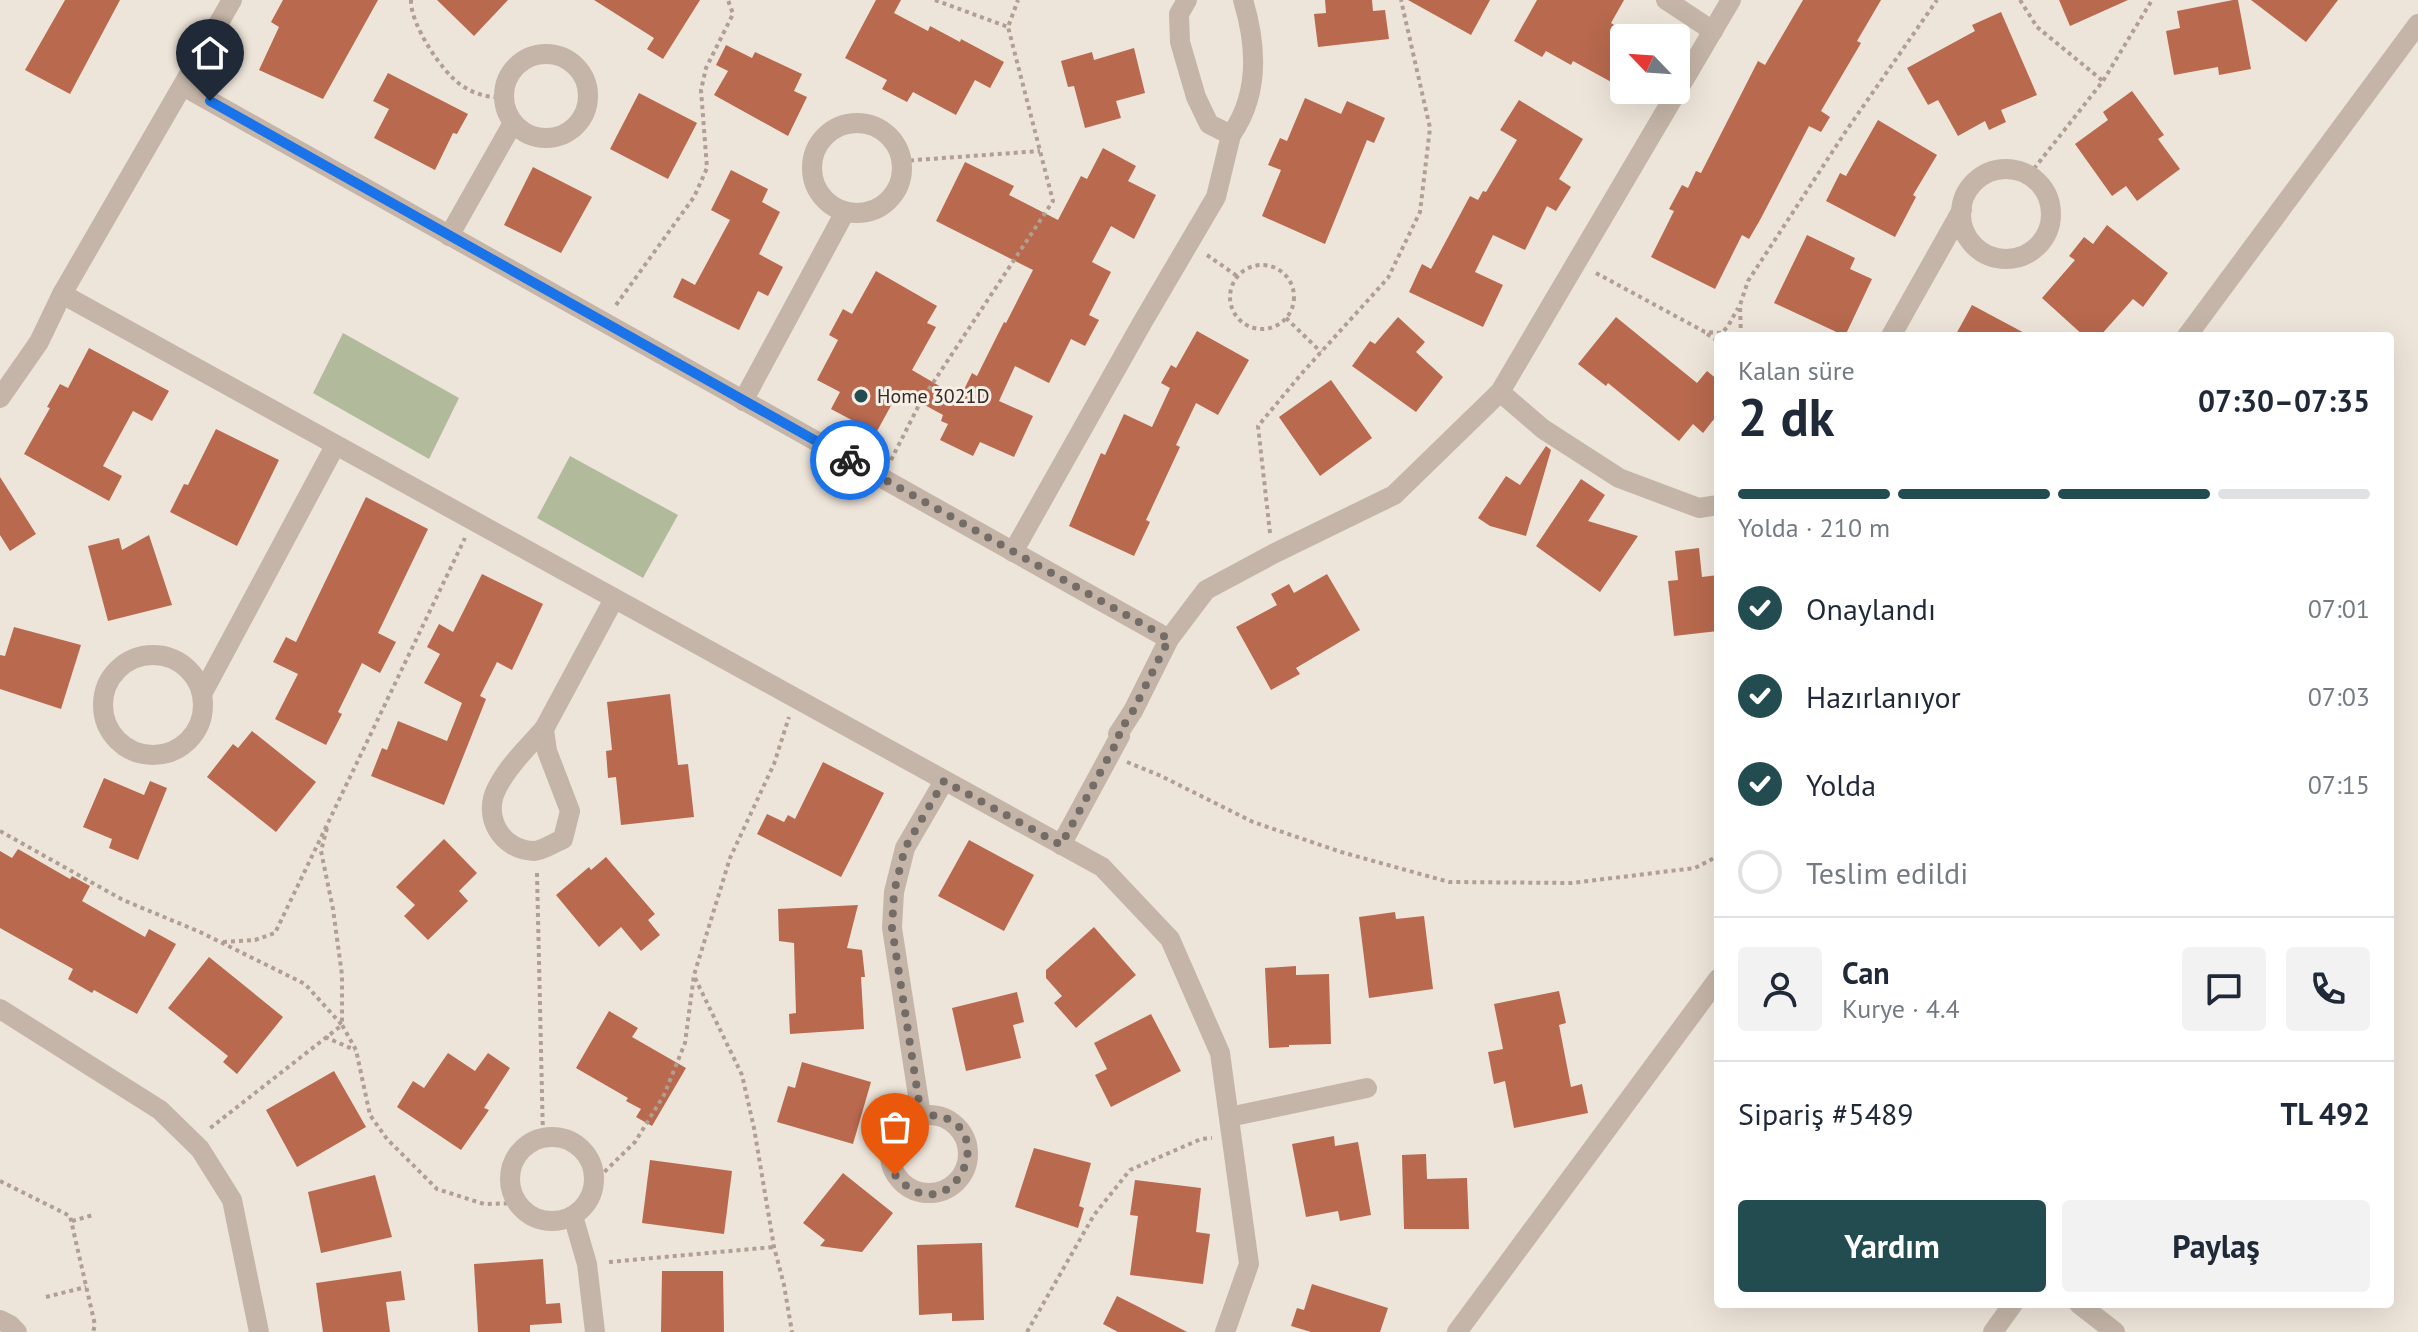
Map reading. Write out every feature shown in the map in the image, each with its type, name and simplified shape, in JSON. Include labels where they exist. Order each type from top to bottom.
[{"type":"street","points":[[0,398],[39,342],[62,294],[232,0]]},
{"type":"street","points":[[1187,0],[1179,14],[1180,42],[1196,97],[1209,124],[1231,135]]},
{"type":"street","points":[[1013,552],[1216,197],[1231,135],[1243,118],[1255,69],[1251,29],[1243,0]]},
{"type":"street","points":[[1666,0],[1713,31]]},
{"type":"street","points":[[1061,845],[1169,639],[1206,590],[1394,495],[1500,392],[1731,0]]},
{"type":"street","points":[[2190,332],[2418,24]]},
{"type":"street","points":[[538,54],[554,54],[568,59],[580,70],[587,84],[588,97],[585,112],[571,130],[557,137],[542,139],[526,134],[513,123],[503,97],[513,69],[524,59],[538,54]]},
{"type":"street","points":[[183,86],[1169,639]]},
{"type":"street","points":[[858,122],[873,125],[887,133],[897,145],[902,161],[901,179],[894,194],[869,212],[845,212],[831,205],[813,179],[812,163],[816,148],[825,135],[842,125],[858,122]]},
{"type":"street","points":[[449,236],[513,123]]},
{"type":"street","points":[[1893,332],[1975,182],[1988,173],[2003,169],[2018,170],[2041,185],[2049,198],[2051,214],[2049,229],[2041,243],[2029,253],[2014,258],[1999,258],[1984,253],[1972,243],[1964,229],[1962,210]]},
{"type":"street","points":[[743,401],[845,212]]},
{"type":"street","points":[[62,294],[1102,867],[1170,939],[1220,1053],[1249,1264],[1225,1332]]},
{"type":"street","points":[[1500,392],[1543,429],[1619,478],[1699,508],[1714,506]]},
{"type":"street","points":[[202,694],[189,670],[175,660],[159,655],[141,657],[125,664],[113,676],[103,704],[106,721],[114,737],[127,748],[143,755],[173,752],[188,742],[198,728],[203,711],[202,694],[335,446]]},
{"type":"street","points":[[544,729],[547,751],[570,811],[563,839],[536,851],[512,846],[497,831],[490,814],[496,789],[544,729],[614,599]]},
{"type":"street","points":[[921,1115],[892,928],[894,892],[905,848],[944,781]]},
{"type":"street","points":[[1457,1332],[1714,984]]},
{"type":"street","points":[[0,1009],[160,1110],[200,1149],[232,1200],[259,1332]]},
{"type":"street","points":[[1229,1117],[1367,1088]]},
{"type":"street","points":[[543,1138],[558,1138],[571,1142],[583,1151],[591,1164],[593,1183],[589,1197],[573,1216],[544,1221],[530,1215],[517,1203],[511,1190],[510,1175],[522,1149],[543,1138]]},
{"type":"street","points":[[573,1216],[587,1264],[595,1332]]},
{"type":"street","points":[[1993,1332],[2010,1308]]},
{"type":"street","points":[[2084,1308],[2115,1332]]},
{"type":"street","points":[[0,1320],[17,1332]]},
{"type":"path","points":[[411,0],[410,7],[421,33],[435,56],[460,85],[488,98],[503,97]]},
{"type":"path","points":[[604,322],[694,197],[707,168],[701,90],[706,68],[733,14],[728,0]]},
{"type":"path","points":[[935,0],[1008,27]]},
{"type":"path","points":[[882,478],[921,401],[1053,201],[1008,27],[1018,0]]},
{"type":"path","points":[[1273,554],[1258,426],[1388,278],[1420,212],[1430,128],[1401,0]]},
{"type":"path","points":[[1723,332],[1740,305],[1748,281],[1937,0]]},
{"type":"path","points":[[2020,0],[2037,27],[2103,81]]},
{"type":"path","points":[[2029,175],[2103,81],[2152,0]]},
{"type":"path","points":[[902,161],[1040,151]]},
{"type":"path","points":[[1189,242],[1237,276]]},
{"type":"path","points":[[1576,263],[1714,338]]},
{"type":"path","points":[[1264,265],[1275,267],[1287,276],[1294,297],[1292,309],[1286,318],[1271,329],[1259,330],[1239,321],[1229,297],[1237,276],[1242,271],[1264,265]]},
{"type":"path","points":[[1740,305],[1741,332]]},
{"type":"path","points":[[1286,318],[1321,352]]},
{"type":"path","points":[[1705,332],[1714,333]]},
{"type":"path","points":[[222,942],[255,940],[275,933],[473,521]]},
{"type":"path","points":[[593,1183],[635,1142],[664,1095],[685,1043],[694,975],[730,858],[774,764],[795,699]]},
{"type":"path","points":[[1110,756],[1161,776],[1253,822],[1341,852],[1449,882],[1572,883],[1695,868],[1714,858]]},
{"type":"path","points":[[329,817],[321,851],[342,975],[342,1025]]},
{"type":"path","points":[[0,831],[123,900],[222,942],[305,984],[342,1025],[356,1050],[370,1115],[387,1139],[437,1189],[484,1204],[517,1203]]},
{"type":"path","points":[[536,851],[543,1138]]},
{"type":"path","points":[[694,975],[742,1075],[792,1332]]},
{"type":"path","points":[[192,1142],[342,1025]]},
{"type":"path","points":[[325,1037],[356,1050]]},
{"type":"path","points":[[1027,1332],[1094,1215],[1130,1170],[1201,1139],[1231,1138]]},
{"type":"path","points":[[0,1181],[70,1216],[95,1325],[93,1332]]},
{"type":"path","points":[[72,1221],[93,1215]]},
{"type":"path","points":[[587,1264],[774,1247]]},
{"type":"path","points":[[46,1297],[86,1287]]},
{"type":"green space","points":[[343,333],[459,398],[429,459],[313,393]]},
{"type":"green space","points":[[570,456],[678,515],[643,578],[537,518]]},
{"type":"building","points":[[65,0],[120,0],[70,94],[25,70]]},
{"type":"building","points":[[283,0],[378,0],[323,99],[259,70],[279,27],[271,22]]},
{"type":"building","points":[[437,0],[508,0],[474,36]]},
{"type":"building","points":[[594,0],[700,0],[663,59],[647,49],[654,38]]},
{"type":"building","points":[[876,0],[901,0],[894,13],[928,31],[930,26],[960,42],[961,39],[1004,62],[990,88],[975,80],[956,115],[913,92],[907,102],[882,89],[887,80],[845,58]]},
{"type":"building","points":[[1325,0],[1372,0],[1373,11],[1385,10],[1389,39],[1318,47],[1314,14],[1326,13]]},
{"type":"building","points":[[1408,0],[1490,0],[1471,35]]},
{"type":"building","points":[[1537,0],[1624,0],[1610,24],[1610,81],[1573,61],[1571,65],[1546,51],[1542,57],[1514,41]]},
{"type":"building","points":[[1803,0],[1881,0],[1857,41],[1861,43],[1821,111],[1830,117],[1821,132],[1809,126],[1760,220],[1749,239],[1742,235],[1715,289],[1651,257],[1674,211],[1669,209],[1682,185],[1688,188],[1696,171],[1701,173],[1758,61],[1765,65]]},
{"type":"building","points":[[2059,0],[2128,0],[2070,26]]},
{"type":"building","points":[[2238,0],[2251,69],[2219,75],[2218,67],[2174,75],[2166,31],[2180,28],[2177,11]]},
{"type":"building","points":[[2251,0],[2338,0],[2306,42]]},
{"type":"building","points":[[2001,12],[2037,95],[2001,110],[2006,122],[1989,130],[1985,121],[1958,136],[1938,100],[1928,105],[1907,68],[1975,31],[1972,25]]},
{"type":"building","points":[[726,45],[752,58],[755,52],[802,74],[794,91],[807,97],[788,136],[714,95],[728,71],[716,65]]},
{"type":"building","points":[[1134,48],[1145,93],[1116,101],[1121,118],[1085,128],[1074,86],[1068,87],[1061,61],[1092,52],[1094,60]]},
{"type":"building","points":[[388,73],[468,114],[457,134],[453,133],[435,170],[374,138],[389,109],[373,101]]},
{"type":"building","points":[[2132,91],[2164,135],[2158,139],[2180,169],[2137,201],[2126,186],[2112,196],[2075,144],[2108,120],[2103,112]]},
{"type":"building","points":[[639,93],[697,123],[668,179],[610,149]]},
{"type":"building","points":[[1305,98],[1341,114],[1347,101],[1385,118],[1374,143],[1367,140],[1325,244],[1262,216],[1281,170],[1268,165],[1280,138],[1287,141]]},
{"type":"building","points":[[1519,100],[1583,139],[1559,179],[1571,187],[1556,211],[1547,206],[1525,250],[1493,235],[1475,272],[1503,285],[1483,327],[1409,292],[1422,264],[1431,269],[1470,196],[1478,200],[1483,191],[1486,192],[1517,140],[1500,130]]},
{"type":"building","points":[[1878,120],[1937,155],[1913,195],[1916,197],[1895,237],[1826,201],[1840,173],[1846,176]]},
{"type":"building","points":[[1103,148],[1136,166],[1128,181],[1156,195],[1134,239],[1111,226],[1092,262],[1111,272],[1089,315],[1099,320],[1085,346],[1071,339],[1049,383],[1015,366],[999,401],[1033,416],[1014,457],[980,442],[973,456],[940,440],[948,424],[941,421],[943,415],[899,391],[876,433],[831,409],[840,392],[817,380],[838,340],[829,335],[843,309],[852,314],[876,271],[937,306],[927,323],[936,327],[912,370],[960,398],[972,373],[977,376],[1006,323],[1033,270],[936,221],[965,162],[1014,186],[1009,195],[1058,220],[1081,176],[1087,179]]},
{"type":"building","points":[[533,167],[592,197],[561,253],[504,225]]},
{"type":"building","points":[[731,170],[768,189],[762,202],[780,212],[759,254],[783,267],[768,296],[758,291],[739,330],[673,297],[682,278],[695,285],[730,220],[711,210]]},
{"type":"building","points":[[2107,225],[2168,273],[2143,307],[2133,299],[2104,332],[2080,332],[2042,298],[2075,260],[2069,256],[2084,237],[2093,244]]},
{"type":"building","points":[[1807,235],[1855,258],[1850,269],[1872,279],[1847,332],[1836,332],[1774,303]]},
{"type":"building","points":[[1972,305],[2023,332],[1957,332]]},
{"type":"building","points":[[1398,317],[1425,342],[1416,352],[1443,377],[1416,412],[1352,366],[1370,341],[1375,344]]},
{"type":"building","points":[[1616,317],[1697,383],[1707,371],[1714,377],[1714,419],[1703,433],[1693,424],[1679,441],[1608,383],[1606,386],[1578,364]]},
{"type":"building","points":[[1197,331],[1249,360],[1218,415],[1196,403],[1176,445],[1180,447],[1146,520],[1150,522],[1134,556],[1069,526],[1101,453],[1105,455],[1124,414],[1152,427],[1170,388],[1161,383],[1171,365],[1176,368]]},
{"type":"building","points":[[89,348],[169,391],[152,421],[133,411],[103,466],[122,476],[109,501],[24,454],[60,384],[68,388]]},
{"type":"building","points":[[1331,380],[1372,438],[1320,476],[1279,417]]},
{"type":"building","points":[[216,429],[279,460],[237,546],[170,512],[184,484],[188,485]]},
{"type":"building","points":[[1546,446],[1551,450],[1526,536],[1490,526],[1478,518],[1506,476],[1520,485]]},
{"type":"building","points":[[0,477],[36,534],[10,551],[0,535]]},
{"type":"building","points":[[1581,479],[1605,495],[1588,521],[1638,536],[1600,592],[1536,546]]},
{"type":"building","points":[[366,497],[428,529],[378,633],[396,642],[380,673],[362,663],[326,745],[275,719],[298,674],[273,662],[286,637],[296,642]]},
{"type":"building","points":[[149,535],[172,605],[108,621],[88,546],[119,538],[122,550]]},
{"type":"building","points":[[1699,548],[1702,577],[1714,576],[1714,631],[1674,636],[1668,581],[1678,580],[1675,551]]},
{"type":"building","points":[[482,574],[543,604],[512,670],[497,662],[480,696],[486,699],[444,805],[371,776],[382,748],[387,750],[398,721],[447,741],[462,703],[424,683],[440,654],[427,647],[439,624],[453,632]]},
{"type":"building","points":[[1327,574],[1360,630],[1296,668],[1300,674],[1271,690],[1236,627],[1277,605],[1271,594],[1289,584],[1294,593]]},
{"type":"building","points":[[14,627],[81,645],[61,709],[0,689],[0,655],[5,656]]},
{"type":"building","points":[[670,694],[678,765],[688,764],[694,817],[621,825],[616,777],[608,778],[606,751],[612,750],[607,702]]},
{"type":"building","points":[[252,731],[316,782],[276,832],[207,777],[233,744],[238,748]]},
{"type":"building","points":[[823,762],[884,793],[841,877],[757,834],[767,814],[784,822],[788,815],[795,819]]},
{"type":"building","points":[[104,778],[144,795],[150,781],[167,788],[138,860],[109,848],[112,839],[83,827]]},
{"type":"building","points":[[444,839],[477,873],[459,891],[468,901],[428,940],[404,916],[415,905],[396,887]]},
{"type":"building","points":[[969,840],[1034,875],[1004,931],[938,896]]},
{"type":"building","points":[[18,849],[70,879],[72,876],[90,886],[82,901],[145,937],[149,929],[176,944],[137,1014],[68,979],[73,969],[0,928],[0,851],[12,858]]},
{"type":"building","points":[[606,857],[655,914],[648,920],[660,935],[641,951],[621,927],[599,947],[556,895]]},
{"type":"building","points":[[858,905],[847,948],[862,950],[864,1029],[790,1034],[789,1014],[796,1013],[794,943],[779,941],[778,909]]},
{"type":"building","points":[[1395,912],[1396,919],[1424,916],[1433,989],[1369,998],[1359,917]]},
{"type":"building","points":[[1094,927],[1136,975],[1076,1028],[1054,1003],[1062,996],[1046,978],[1046,970]]},
{"type":"building","points":[[209,957],[283,1017],[237,1074],[223,1062],[228,1056],[168,1008]]},
{"type":"building","points":[[1296,966],[1296,975],[1329,974],[1331,1044],[1269,1048],[1265,968]]},
{"type":"building","points":[[1559,991],[1566,1023],[1559,1025],[1571,1087],[1582,1084],[1588,1113],[1514,1128],[1505,1081],[1494,1084],[1488,1052],[1503,1049],[1494,1004]]},
{"type":"building","points":[[1017,992],[1024,1022],[1013,1025],[1021,1058],[966,1071],[952,1008]]},
{"type":"building","points":[[609,1011],[638,1028],[632,1037],[686,1068],[652,1126],[636,1117],[641,1109],[626,1101],[628,1098],[576,1068]]},
{"type":"building","points":[[1151,1014],[1181,1071],[1111,1107],[1095,1075],[1107,1069],[1094,1043]]},
{"type":"building","points":[[448,1053],[475,1071],[488,1053],[510,1068],[484,1108],[489,1110],[461,1150],[397,1107],[413,1081],[424,1088]]},
{"type":"building","points":[[802,1062],[871,1082],[853,1144],[777,1122],[788,1086],[795,1088]]},
{"type":"building","points":[[334,1071],[366,1127],[297,1167],[266,1110]]},
{"type":"building","points":[[1334,1136],[1335,1146],[1358,1142],[1371,1215],[1340,1221],[1338,1211],[1306,1217],[1292,1144]]},
{"type":"building","points":[[1034,1148],[1091,1163],[1079,1206],[1084,1208],[1078,1228],[1015,1207]]},
{"type":"building","points":[[1426,1154],[1427,1179],[1467,1178],[1469,1229],[1404,1229],[1402,1155]]},
{"type":"building","points":[[650,1160],[732,1171],[724,1234],[642,1223]]},
{"type":"building","points":[[843,1173],[893,1213],[862,1252],[820,1246],[825,1240],[803,1223]]},
{"type":"building","points":[[375,1175],[392,1237],[321,1253],[308,1192]]},
{"type":"building","points":[[1135,1180],[1201,1188],[1196,1232],[1210,1234],[1203,1284],[1130,1275],[1138,1216],[1130,1215]]},
{"type":"building","points":[[982,1243],[984,1320],[952,1321],[952,1313],[919,1315],[917,1245]]},
{"type":"building","points":[[543,1259],[546,1304],[560,1303],[562,1323],[530,1325],[530,1332],[478,1332],[474,1264]]},
{"type":"building","points":[[401,1271],[405,1300],[386,1302],[390,1332],[323,1332],[316,1283]]},
{"type":"building","points":[[662,1271],[723,1271],[724,1332],[661,1332]]},
{"type":"building","points":[[1312,1284],[1388,1308],[1380,1332],[1311,1332],[1291,1326],[1297,1308],[1304,1310]]},
{"type":"building","points":[[1117,1296],[1187,1332],[1118,1332],[1103,1324]]},
{"type":"way so far","points":[[850,460],[1169,639],[1061,845],[944,781],[905,848],[894,892],[892,928],[921,1115],[935,1115],[956,1125],[969,1149],[963,1175],[943,1191],[930,1194],[916,1192],[895,1175]]},
{"type":"place","name":"Home 3021D","points":[[861,396]]},
{"type":"route","points":[[210,101],[850,460]]}]
